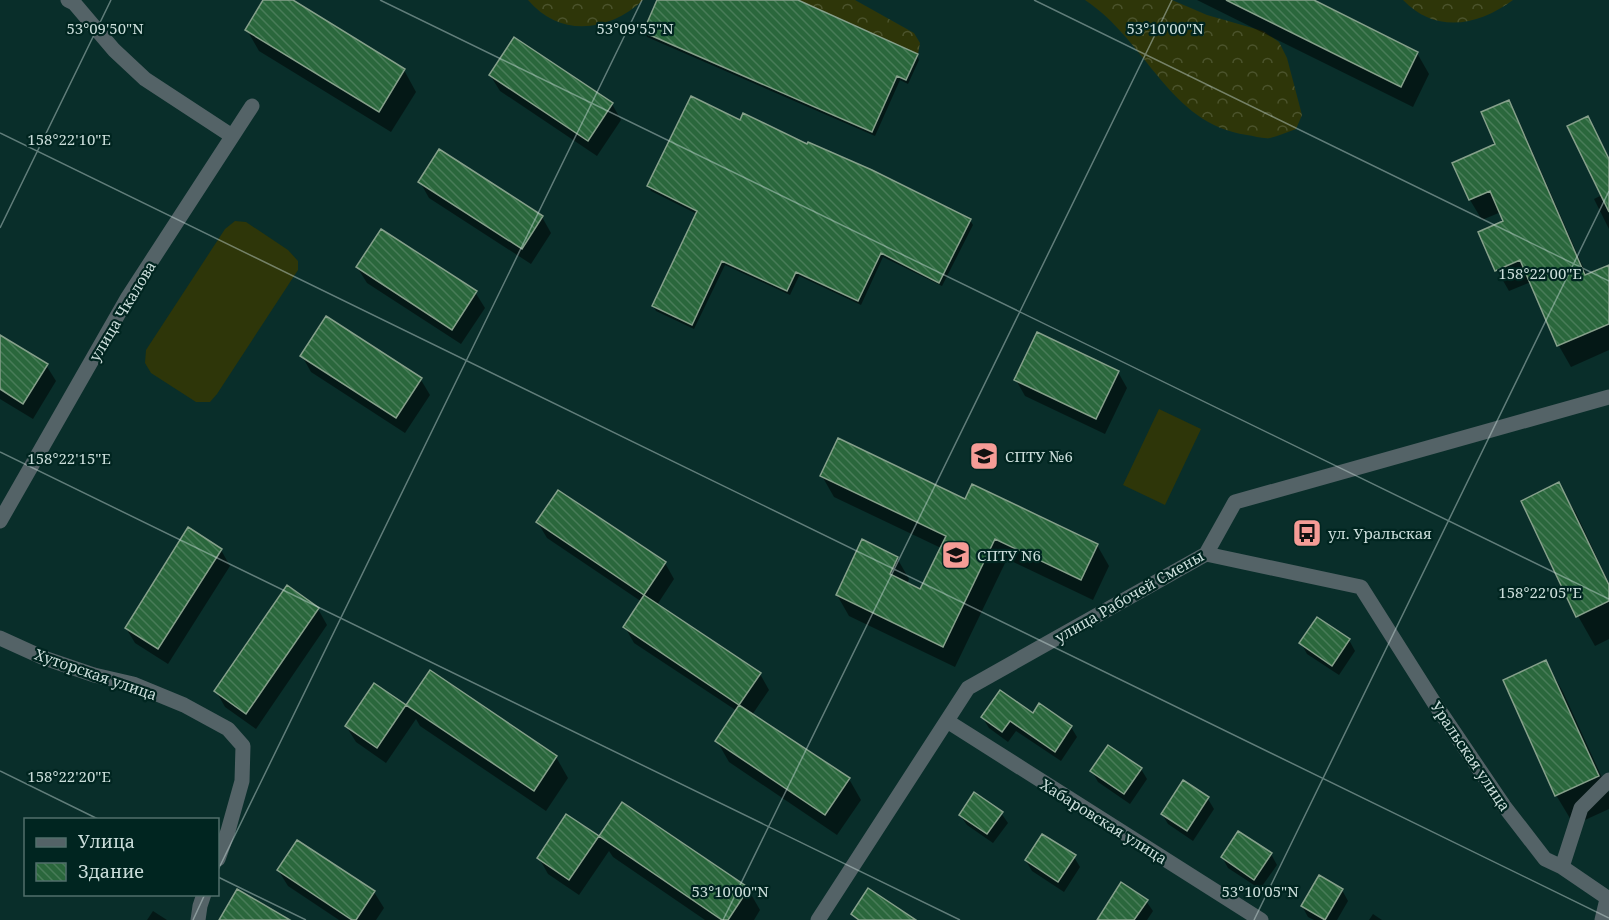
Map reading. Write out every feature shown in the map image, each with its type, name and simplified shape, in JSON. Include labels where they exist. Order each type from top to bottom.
[{"type":"street","points":[[68,0],[74,3],[114,50],[145,79],[232,136]]},
{"type":"street","name":"улица Чкалова","points":[[0,521],[128,297],[252,106]]},
{"type":"street","name":"улица Рабочей Смены","points":[[818,920],[968,688],[1206,554],[1235,502],[1609,397]]},
{"type":"street","name":"Уральская улица","points":[[1206,554],[1361,587],[1433,701],[1504,806],[1545,859],[1562,867],[1608,899]]},
{"type":"street","name":"Хуторская улица","points":[[0,638],[44,658],[143,688],[184,705],[228,729],[243,746],[242,781],[219,856]]},
{"type":"street","name":"Хабаровская улица","points":[[947,722],[1261,920]]},
{"type":"street","points":[[1562,867],[1581,808],[1609,780]]},
{"type":"street","points":[[198,920],[203,896]]},
{"type":"street","points":[[1602,920],[1608,899]]},
{"type":"green space","points":[[528,0],[643,0],[630,11],[615,19],[585,26],[555,21]]},
{"type":"green space","points":[[798,0],[855,0],[914,33],[920,43],[918,54]]},
{"type":"green space","points":[[1085,0],[1172,0],[1207,15],[1263,31],[1279,42],[1287,58],[1302,115],[1296,129],[1270,138],[1261,138],[1220,128],[1198,115],[1160,79],[1107,17]]},
{"type":"green space","points":[[1403,0],[1513,0],[1486,16],[1472,20],[1443,22],[1416,11]]},
{"type":"green space","points":[[235,221],[246,222],[288,250],[298,261],[298,270],[217,394],[210,402],[196,402],[151,373],[145,363],[146,350],[225,229]]},
{"type":"green space","points":[[1159,409],[1201,429],[1165,505],[1123,485]]},
{"type":"building","points":[[263,0],[293,0],[405,69],[379,112],[245,30]]},
{"type":"building","points":[[657,0],[798,0],[918,54],[906,80],[897,76],[872,132],[643,32]]},
{"type":"building","points":[[1226,0],[1314,0],[1418,52],[1401,87]]},
{"type":"building","points":[[514,37],[613,103],[588,141],[489,75]]},
{"type":"building","points":[[691,96],[740,120],[743,113],[807,144],[808,142],[872,170],[971,219],[939,283],[881,253],[858,301],[796,272],[787,291],[722,261],[692,325],[652,306],[697,211],[647,186]]},
{"type":"building","points":[[1509,100],[1585,275],[1609,265],[1609,324],[1557,346],[1520,260],[1495,271],[1478,232],[1503,221],[1490,191],[1469,200],[1452,163],[1495,144],[1481,112]]},
{"type":"building","points":[[1588,116],[1609,159],[1609,212],[1567,126]]},
{"type":"building","points":[[439,149],[543,216],[522,249],[418,182]]},
{"type":"building","points":[[381,229],[477,291],[452,330],[356,267]]},
{"type":"building","points":[[326,316],[422,378],[396,418],[300,356]]},
{"type":"building","points":[[1037,332],[1119,371],[1096,419],[1014,380]]},
{"type":"building","points":[[0,335],[48,364],[23,404],[0,389]]},
{"type":"building","points":[[838,438],[965,499],[972,484],[1098,544],[1081,580],[995,539],[943,647],[836,595],[862,539],[898,557],[890,574],[920,589],[946,536],[820,476]]},
{"type":"building","points":[[1559,482],[1609,585],[1609,601],[1576,617],[1521,501]]},
{"type":"building","points":[[558,490],[666,562],[644,595],[536,522]]},
{"type":"building","points":[[188,527],[222,549],[158,649],[125,628]]},
{"type":"building","points":[[287,585],[319,608],[246,714],[214,691]]},
{"type":"building","points":[[644,595],[761,673],[739,705],[623,627]]},
{"type":"building","points":[[1317,617],[1350,639],[1332,666],[1299,643]]},
{"type":"building","points":[[1546,660],[1599,776],[1555,796],[1503,680]]},
{"type":"building","points":[[430,670],[557,756],[534,791],[406,705]]},
{"type":"building","points":[[374,683],[406,705],[377,748],[345,726]]},
{"type":"building","points":[[1000,690],[1033,713],[1039,703],[1072,726],[1055,752],[1010,721],[1002,732],[981,717]]},
{"type":"building","points":[[739,705],[850,778],[825,815],[715,741]]},
{"type":"building","points":[[1108,745],[1142,768],[1124,794],[1090,771]]},
{"type":"building","points":[[1183,780],[1209,797],[1187,831],[1161,814]]},
{"type":"building","points":[[974,792],[1003,812],[987,834],[959,815]]},
{"type":"building","points":[[622,802],[749,888],[728,920],[722,920],[599,836]]},
{"type":"building","points":[[566,814],[599,836],[569,880],[537,858]]},
{"type":"building","points":[[1238,831],[1272,853],[1254,880],[1221,857]]},
{"type":"building","points":[[1042,834],[1076,855],[1058,882],[1025,860]]},
{"type":"building","points":[[297,840],[375,891],[356,920],[352,920],[277,870]]},
{"type":"building","points":[[1319,875],[1343,889],[1325,920],[1301,906]]},
{"type":"building","points":[[1121,882],[1148,900],[1134,920],[1097,920]]},
{"type":"building","points":[[868,888],[916,920],[859,920],[851,914]]},
{"type":"building","points":[[237,889],[290,920],[219,920]]},
{"type":"place","name":"СПТУ №6","points":[[984,456]]},
{"type":"place","name":"ул. Уральская","points":[[1307,533]]},
{"type":"place","name":"СПТУ N6","points":[[956,555]]}]
